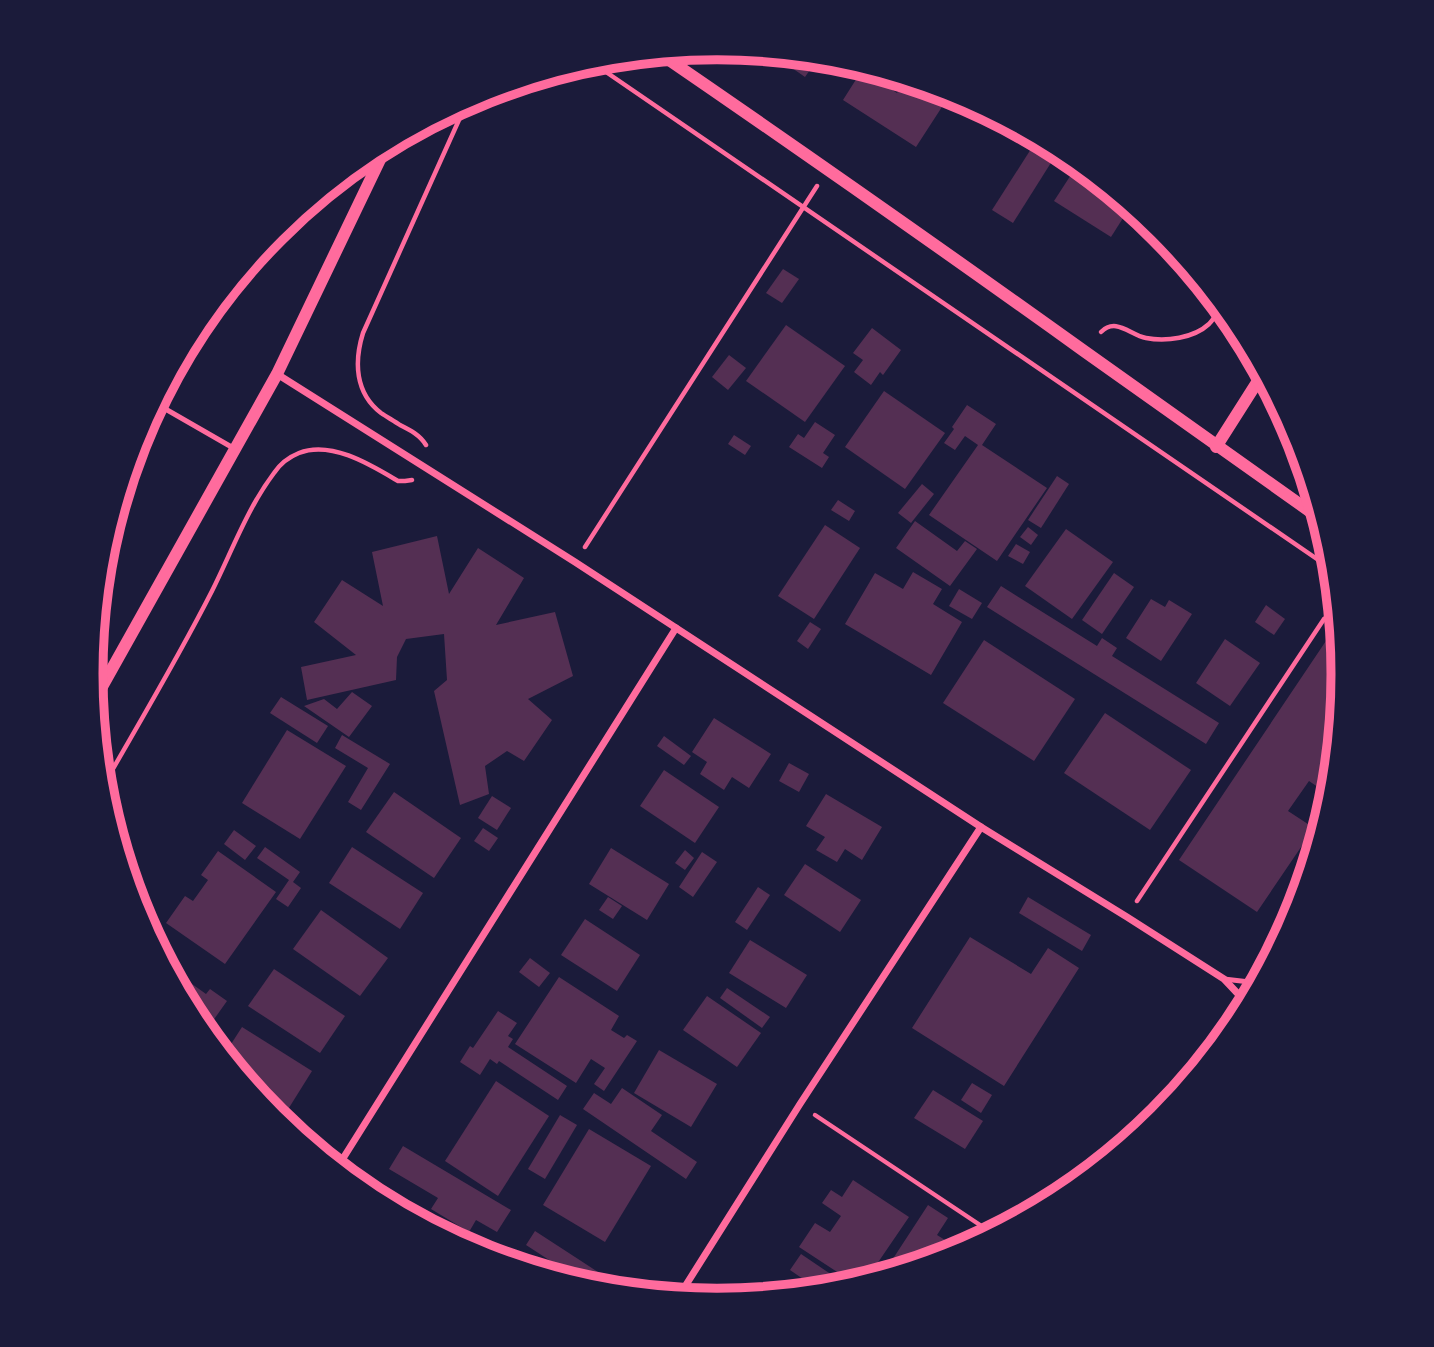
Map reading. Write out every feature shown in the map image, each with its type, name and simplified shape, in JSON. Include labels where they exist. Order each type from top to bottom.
[{"type":"street","points":[[671,62],[1309,511]]},
{"type":"street","points":[[103,683],[277,374],[379,161]]},
{"type":"street","points":[[277,374],[575,562],[981,827],[1224,979],[1240,996]]},
{"type":"street","points":[[1216,447],[1257,382]]},
{"type":"street","points":[[342,1160],[676,628]]},
{"type":"street","points":[[686,1286],[800,1104],[981,827]]},
{"type":"lane","points":[[163,408],[235,449]]},
{"type":"lane","points":[[1224,979],[1249,981]]},
{"type":"path","points":[[603,70],[1320,561]]},
{"type":"path","points":[[111,772],[195,622],[247,516],[280,466],[299,453],[329,449],[398,481],[416,477],[422,466],[428,452],[423,440],[380,412],[364,392],[356,364],[358,348],[461,116]]},
{"type":"path","points":[[575,562],[828,170]]},
{"type":"path","points":[[1101,332],[1104,328],[1115,325],[1145,338],[1178,338],[1198,332],[1211,323],[1216,316]]},
{"type":"path","points":[[1126,917],[1324,619],[1328,616]]},
{"type":"path","points":[[800,1104],[983,1227]]},
{"type":"building","points":[[786,64],[812,67],[805,77]]},
{"type":"building","points":[[858,76],[878,81],[897,93],[901,88],[944,103],[916,147],[843,100]]},
{"type":"building","points":[[1032,147],[1053,160],[1013,223],[992,210]]},
{"type":"building","points":[[1072,173],[1125,215],[1111,237],[1054,201]]},
{"type":"building","points":[[783,269],[799,279],[782,303],[766,293]]},
{"type":"building","points":[[786,325],[845,366],[805,422],[746,381]]},
{"type":"building","points":[[872,328],[901,350],[883,375],[880,372],[871,385],[854,372],[863,360],[853,353]]},
{"type":"building","points":[[729,355],[746,368],[728,390],[712,377]]},
{"type":"building","points":[[884,391],[945,433],[905,489],[845,447]]},
{"type":"building","points":[[967,405],[996,424],[982,445],[1047,488],[997,561],[929,515],[978,445],[965,436],[955,450],[944,443]]},
{"type":"building","points":[[815,422],[835,435],[823,453],[829,457],[822,468],[789,447],[798,434],[804,438]]},
{"type":"building","points":[[734,435],[751,446],[745,455],[728,444]]},
{"type":"building","points":[[1057,476],[1069,484],[1041,528],[1028,520]]},
{"type":"building","points":[[922,484],[934,494],[911,523],[898,513]]},
{"type":"building","points":[[838,500],[855,511],[849,521],[831,510]]},
{"type":"building","points":[[915,521],[957,551],[965,541],[977,549],[950,586],[896,548]]},
{"type":"building","points":[[825,525],[860,548],[814,619],[778,596]]},
{"type":"building","points":[[1028,527],[1038,535],[1031,545],[1020,537]]},
{"type":"building","points":[[1066,529],[1113,562],[1072,619],[1025,586]]},
{"type":"building","points":[[437,536],[449,594],[478,548],[524,578],[496,625],[555,612],[573,676],[528,699],[552,720],[524,761],[507,751],[485,766],[489,794],[460,805],[434,691],[447,680],[444,634],[406,639],[397,657],[396,680],[307,700],[301,667],[356,655],[314,622],[342,580],[383,606],[372,552]]},
{"type":"building","points":[[1016,544],[1030,552],[1023,564],[1008,556]]},
{"type":"building","points":[[913,572],[942,589],[933,604],[962,622],[931,675],[845,624],[875,573],[903,589]]},
{"type":"building","points":[[1114,573],[1134,587],[1102,634],[1082,620]]},
{"type":"building","points":[[1001,586],[1097,646],[1102,638],[1117,648],[1112,656],[1219,723],[1206,744],[987,607]]},
{"type":"building","points":[[959,589],[982,603],[972,619],[949,606]]},
{"type":"building","points":[[1151,599],[1165,607],[1169,600],[1192,614],[1161,661],[1126,638]]},
{"type":"building","points":[[1266,605],[1285,619],[1274,635],[1255,622]]},
{"type":"building","points":[[810,622],[821,629],[808,649],[797,641]]},
{"type":"building","points":[[1330,635],[1330,714],[1320,788],[1309,781],[1288,811],[1311,826],[1309,835],[1257,912],[1179,860]]},
{"type":"building","points":[[1225,639],[1260,663],[1230,706],[1196,683]]},
{"type":"building","points":[[984,640],[1075,699],[1034,761],[943,703]]},
{"type":"building","points":[[352,692],[372,706],[349,737],[304,706],[324,699],[337,709]]},
{"type":"building","points":[[281,697],[328,726],[317,743],[270,713]]},
{"type":"building","points":[[1105,713],[1191,770],[1150,830],[1064,773]]},
{"type":"building","points":[[714,718],[771,754],[749,788],[732,777],[724,790],[700,774],[707,762],[692,752]]},
{"type":"building","points":[[287,730],[346,766],[300,839],[242,803]]},
{"type":"building","points":[[342,735],[390,764],[361,810],[348,802],[368,768],[335,748]]},
{"type":"building","points":[[664,736],[691,756],[684,765],[657,746]]},
{"type":"building","points":[[789,763],[809,774],[799,792],[779,781]]},
{"type":"building","points":[[664,770],[719,807],[695,843],[640,806]]},
{"type":"building","points":[[394,792],[461,838],[434,878],[366,832]]},
{"type":"building","points":[[826,794],[882,827],[862,860],[845,849],[837,862],[816,850],[825,837],[806,826]]},
{"type":"building","points":[[492,796],[511,808],[497,830],[478,818]]},
{"type":"building","points":[[483,828],[498,838],[489,851],[474,841]]},
{"type":"building","points":[[234,830],[256,846],[245,860],[224,844]]},
{"type":"building","points":[[265,847],[300,872],[293,882],[301,888],[288,907],[276,899],[289,880],[257,858]]},
{"type":"building","points":[[352,847],[423,893],[400,929],[329,883]]},
{"type":"building","points":[[611,848],[669,884],[647,920],[589,884]]},
{"type":"building","points":[[685,850],[694,858],[685,870],[675,863]]},
{"type":"building","points":[[218,851],[276,892],[225,964],[166,923],[185,896],[193,901],[208,880],[201,875]]},
{"type":"building","points":[[702,852],[717,862],[693,897],[679,887]]},
{"type":"building","points":[[805,864],[861,900],[840,932],[784,895]]},
{"type":"building","points":[[758,887],[770,895],[747,930],[735,922]]},
{"type":"building","points":[[608,897],[622,906],[613,919],[599,910]]},
{"type":"building","points":[[1028,897],[1091,935],[1082,951],[1019,913]]},
{"type":"building","points":[[321,910],[388,958],[360,996],[293,949]]},
{"type":"building","points":[[585,919],[640,955],[617,991],[561,955]]},
{"type":"building","points":[[970,937],[1031,974],[1048,948],[1079,968],[1004,1086],[912,1028]]},
{"type":"building","points":[[750,940],[807,975],[786,1008],[729,973]]},
{"type":"building","points":[[530,958],[550,973],[539,987],[519,972]]},
{"type":"building","points":[[274,969],[345,1016],[320,1053],[248,1006]]},
{"type":"building","points":[[559,977],[619,1016],[611,1030],[624,1038],[627,1035],[637,1041],[604,1091],[594,1084],[605,1068],[591,1059],[576,1083],[515,1044]]},
{"type":"building","points":[[184,978],[206,994],[210,989],[227,1001],[212,1023]]},
{"type":"building","points":[[727,988],[770,1017],[762,1028],[720,998]]},
{"type":"building","points":[[707,996],[761,1033],[737,1067],[683,1030]]},
{"type":"building","points":[[498,1011],[517,1023],[508,1036],[513,1039],[508,1047],[567,1086],[558,1100],[499,1061],[497,1064],[490,1059],[480,1075],[460,1062]]},
{"type":"building","points":[[242,1027],[312,1071],[287,1111],[255,1078],[230,1046]]},
{"type":"building","points":[[659,1050],[717,1084],[691,1127],[634,1093]]},
{"type":"building","points":[[496,1081],[549,1116],[498,1196],[445,1161]]},
{"type":"building","points":[[972,1083],[992,1095],[981,1113],[961,1100]]},
{"type":"building","points":[[622,1088],[662,1115],[651,1131],[697,1162],[686,1179],[583,1109],[594,1093],[611,1104]]},
{"type":"building","points":[[933,1090],[983,1121],[965,1149],[914,1118]]},
{"type":"building","points":[[560,1115],[577,1125],[545,1179],[528,1169]]},
{"type":"building","points":[[589,1129],[651,1166],[605,1242],[543,1205]]},
{"type":"building","points":[[403,1146],[511,1210],[497,1232],[476,1220],[469,1232],[431,1209],[438,1198],[389,1169]]},
{"type":"building","points":[[853,1180],[909,1217],[875,1267],[842,1275],[799,1247],[815,1223],[830,1232],[841,1216],[822,1203],[831,1190],[842,1197]]},
{"type":"building","points":[[928,1205],[948,1218],[937,1235],[949,1242],[891,1262]]},
{"type":"building","points":[[535,1231],[606,1277],[561,1268],[526,1245]]},
{"type":"building","points":[[801,1254],[834,1276],[806,1281],[790,1270]]}]
